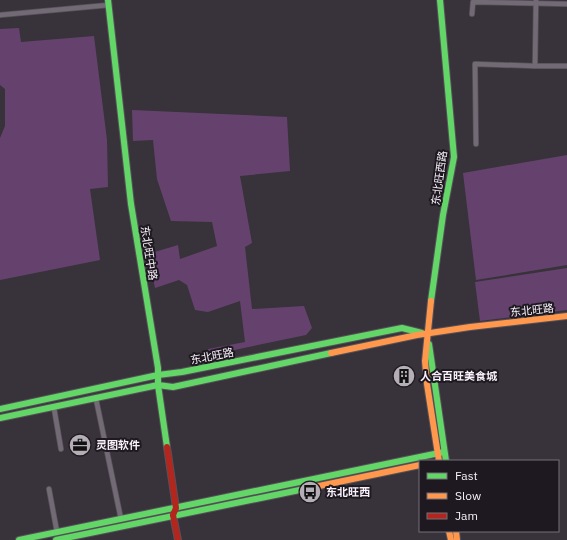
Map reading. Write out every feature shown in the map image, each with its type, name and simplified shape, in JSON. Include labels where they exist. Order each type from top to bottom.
[{"type":"street","name":"东北旺西路","points":[[440,0],[454,157],[443,215],[427,334],[442,460]]},
{"type":"street","points":[[472,14],[473,2],[536,2],[567,4]]},
{"type":"street","points":[[535,66],[536,2]]},
{"type":"street","points":[[0,15],[108,3]]},
{"type":"street","name":"东北旺中路","points":[[108,3],[128,182],[158,368],[158,385],[176,508]]},
{"type":"street","points":[[476,144],[475,64],[567,66]]},
{"type":"street","name":"东北旺路","points":[[0,418],[54,408],[158,385],[173,387],[417,335],[470,327],[567,316]]},
{"type":"street","name":"东北旺路","points":[[0,409],[158,375],[182,372],[402,328],[427,334]]},
{"type":"street","points":[[96,399],[121,519]]},
{"type":"street","points":[[54,408],[61,450]]},
{"type":"street","points":[[19,540],[441,453]]},
{"type":"street","points":[[56,540],[419,465]]},
{"type":"street","points":[[49,489],[57,532]]},
{"type":"street","points":[[176,508],[173,515],[178,540]]},
{"type":"shaded area","points":[[19,28],[21,42],[94,36],[107,140],[108,187],[90,189],[100,260],[0,280],[0,138],[5,126],[5,89],[0,85],[0,29]]},
{"type":"shaded area","points":[[132,110],[287,117],[290,171],[240,176],[252,243],[245,247],[252,309],[304,306],[312,328],[306,335],[205,356],[208,349],[245,342],[240,301],[208,312],[195,310],[187,285],[179,280],[155,288],[148,254],[178,245],[180,259],[217,246],[212,222],[171,221],[157,179],[153,140],[133,141]]},
{"type":"shaded area","points":[[567,155],[567,265],[476,280],[463,173]]},
{"type":"shaded area","points":[[567,268],[567,310],[480,321],[475,282]]},
{"type":"traffic: fast","points":[[108,0],[131,204],[158,368],[158,385],[167,447]]},
{"type":"traffic: fast","points":[[431,301],[443,215],[454,157],[440,0]]},
{"type":"traffic: fast","points":[[0,409],[158,375],[182,372],[402,328],[422,333]]},
{"type":"traffic: fast","points":[[429,344],[446,460]]},
{"type":"traffic: fast","points":[[0,418],[158,385],[173,387],[331,353]]},
{"type":"traffic: fast","points":[[19,540],[444,452]]},
{"type":"traffic: fast","points":[[56,540],[319,486]]},
{"type":"traffic: slow","points":[[431,301],[425,361],[427,384],[439,460]]},
{"type":"traffic: slow","points":[[331,353],[417,335],[470,327],[567,316]]},
{"type":"traffic: slow","points":[[319,486],[419,465]]},
{"type":"traffic: slow","points":[[449,532],[451,540]]},
{"type":"traffic: slow","points":[[456,532],[457,540]]},
{"type":"traffic: jam","points":[[167,447],[176,508],[173,515]]},
{"type":"traffic: jam","points":[[173,515],[178,540]]},
{"type":"place","name":"人合百旺美食城","points":[[404,376]]},
{"type":"place","name":"灵图软件","points":[[80,445]]},
{"type":"place","name":"东北旺西","points":[[310,492]]}]
